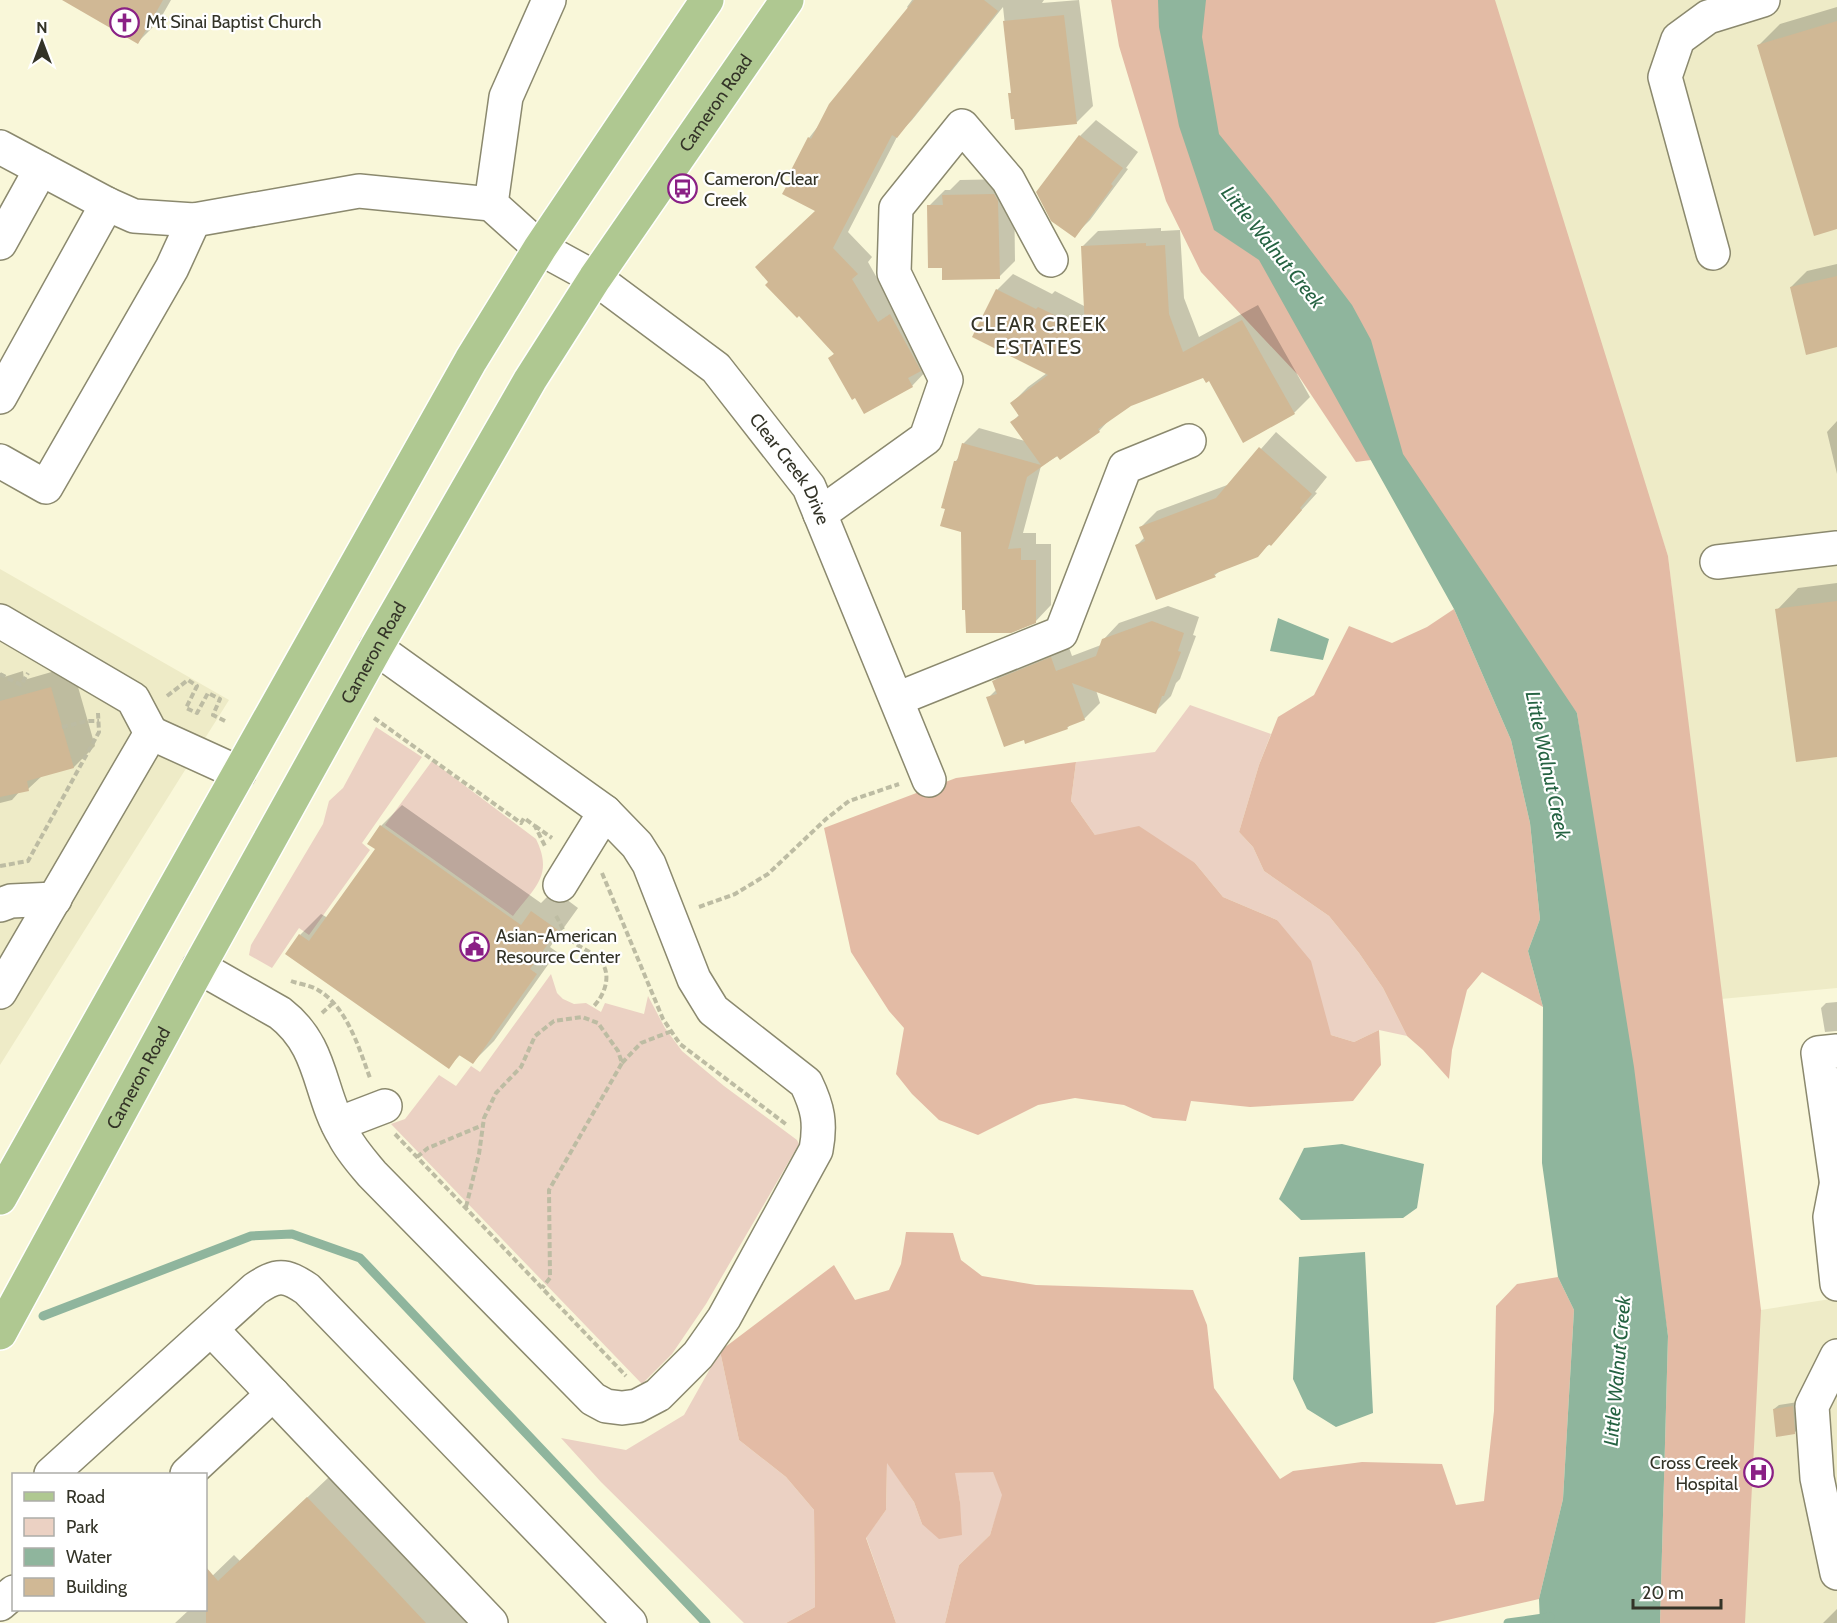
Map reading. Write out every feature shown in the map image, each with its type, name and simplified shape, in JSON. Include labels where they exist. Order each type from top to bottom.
[{"type":"main road","points":[[0,1198],[471,360],[540,248],[707,0]]},
{"type":"main road","name":"Cameron Road","points":[[0,1332],[376,648],[530,380],[595,278],[787,0]]},
{"type":"street","points":[[0,147],[106,204],[134,216],[194,220],[359,191],[490,204],[506,97],[549,0]]},
{"type":"street","points":[[1713,253],[1665,77],[1678,39],[1708,17],[1763,0]]},
{"type":"street","points":[[820,514],[926,438],[946,380],[894,273],[896,208],[962,126],[1008,180],[1051,260]]},
{"type":"street","points":[[0,243],[41,169]]},
{"type":"street","points":[[0,397],[106,204]]},
{"type":"street","name":"Clear Creek Drive","points":[[490,204],[540,248],[595,278],[716,368],[809,487],[928,777]]},
{"type":"street","points":[[0,461],[46,487],[172,268],[194,220]]},
{"type":"street","points":[[897,699],[1061,633],[1125,467],[1190,441]]},
{"type":"street","points":[[1717,562],[1837,548]]},
{"type":"street","points":[[0,621],[133,699],[151,733],[239,773]]},
{"type":"street","points":[[199,967],[292,1022],[310,1047],[343,1136],[372,1174],[593,1399],[606,1406],[637,1407],[649,1401],[698,1355],[718,1327],[816,1150],[819,1124],[813,1099],[806,1083],[729,1023],[708,1002],[694,979],[649,864],[637,844],[605,812],[376,648]]},
{"type":"street","points":[[0,992],[151,733]]},
{"type":"street","points":[[556,897],[605,812]]},
{"type":"street","points":[[0,905],[11,901],[55,899]]},
{"type":"street","points":[[1837,1050],[1818,1053],[1837,1186],[1830,1217],[1837,1284]]},
{"type":"street","points":[[338,1124],[383,1107]]},
{"type":"street","points":[[52,1473],[255,1289],[270,1278],[291,1278],[307,1289],[630,1623]]},
{"type":"street","points":[[212,1330],[491,1623]]},
{"type":"street","points":[[1837,1356],[1812,1407],[1817,1478],[1837,1573]]},
{"type":"street","points":[[187,1473],[273,1394]]},
{"type":"street","points":[[0,1604],[12,1594]]},
{"type":"path","points":[[0,674],[21,685],[33,665]]},
{"type":"path","points":[[165,698],[188,680],[197,686],[186,708],[197,713],[208,693],[220,699],[213,715],[226,722]]},
{"type":"path","points":[[0,866],[28,861],[99,732],[98,711]]},
{"type":"path","points":[[62,727],[107,718]]},
{"type":"path","points":[[374,718],[521,823],[524,818],[542,839],[547,854]]},
{"type":"path","points":[[692,910],[735,894],[768,874],[826,819],[849,801],[928,777]]},
{"type":"path","points":[[556,897],[567,936],[595,955],[602,961],[605,968],[607,982],[603,994],[593,1007]]},
{"type":"path","points":[[284,979],[316,989],[337,1007],[362,1055],[383,1107],[386,1125],[649,1401]]},
{"type":"path","points":[[466,1208],[479,1154],[484,1118],[496,1093],[521,1067],[535,1036],[554,1021],[582,1017],[598,1023],[618,1051],[622,1063]]},
{"type":"path","points":[[542,1288],[550,1278],[549,1190],[622,1063],[641,1043],[672,1031]]},
{"type":"path","points":[[417,1157],[428,1149],[483,1125]]},
{"type":"shaded area","points":[[1111,0],[1495,0],[1668,556],[1761,1310],[1745,1623],[1660,1623],[1668,1336],[1577,713],[1371,460],[1356,462],[1298,375],[1201,272],[1166,201],[1119,46]]},
{"type":"shaded area","points":[[1485,0],[1837,0],[1837,988],[1721,999],[1668,556]]},
{"type":"shaded area","points":[[0,569],[229,700],[0,1065]]},
{"type":"shaded area","points":[[1454,609],[1511,740],[1530,823],[1540,919],[1528,951],[1543,1007],[1482,972],[1467,990],[1452,1050],[1449,1079],[1407,1036],[1383,988],[1359,953],[1329,916],[1264,871],[1253,847],[1239,832],[1259,765],[1278,717],[1314,695],[1349,626],[1392,643],[1427,627]]},
{"type":"shaded area","points":[[1076,762],[1071,801],[1095,835],[1139,826],[1195,863],[1223,897],[1277,920],[1311,961],[1331,1035],[1354,1042],[1379,1030],[1381,1065],[1353,1101],[1250,1107],[1191,1101],[1186,1121],[1153,1118],[1124,1105],[1075,1098],[1038,1105],[978,1135],[939,1120],[912,1094],[896,1074],[904,1028],[889,1011],[851,952],[824,828],[956,778]]},
{"type":"shaded area","points":[[906,1232],[953,1233],[961,1260],[982,1276],[1036,1285],[1193,1290],[1207,1325],[1214,1388],[1280,1479],[1293,1471],[1362,1462],[1442,1464],[1456,1505],[1484,1501],[1494,1411],[1496,1306],[1517,1284],[1558,1277],[1574,1310],[1563,1499],[1539,1599],[1434,1623],[945,1623],[959,1565],[990,1535],[1002,1495],[993,1472],[955,1473],[962,1535],[939,1539],[922,1524],[914,1502],[887,1463],[886,1510],[866,1538],[896,1623],[786,1623],[815,1607],[814,1510],[786,1477],[739,1440],[720,1351],[834,1265],[855,1300],[889,1290],[901,1264]]},
{"type":"shaded area","name":"Cross Creek Hospital","points":[[1837,1298],[1837,1623],[1679,1623],[1684,1322]]},
{"type":"green space","points":[[1190,705],[1271,734],[1239,832],[1253,847],[1264,871],[1329,916],[1359,953],[1383,988],[1407,1036],[1379,1030],[1354,1042],[1331,1035],[1277,920],[1223,897],[1195,863],[1095,835],[1071,801],[1076,762],[1155,752]]},
{"type":"green space","points":[[376,727],[422,757],[362,843],[370,850],[309,935],[299,928],[272,968],[249,955],[251,945],[323,824],[329,801],[343,788]]},
{"type":"green space","points":[[432,761],[536,839],[543,863],[542,872],[534,889],[513,916],[385,825]]},
{"type":"green space","points":[[551,974],[557,993],[563,999],[574,1004],[586,1003],[601,1012],[605,1003],[644,1014],[648,996],[665,1028],[682,1051],[724,1086],[797,1140],[799,1144],[706,1304],[672,1354],[642,1384],[391,1124],[405,1119],[439,1075],[456,1086],[471,1066],[480,1072]]},
{"type":"green space","points":[[720,1351],[739,1440],[786,1477],[814,1510],[815,1607],[786,1623],[744,1623],[601,1482],[561,1438],[626,1450],[684,1415]]},
{"type":"green space","points":[[887,1462],[914,1502],[922,1524],[960,1502],[954,1473],[993,1471],[1003,1495],[990,1535],[959,1565],[945,1623],[896,1623],[866,1537],[886,1510]]},
{"type":"water","name":"Little Walnut Creek","points":[[1158,0],[1206,0],[1202,37],[1219,134],[1352,305],[1371,340],[1403,454],[1577,713],[1634,1067],[1668,1336],[1660,1623],[1540,1623],[1539,1599],[1563,1499],[1574,1310],[1558,1277],[1542,1163],[1543,1007],[1528,951],[1540,919],[1530,823],[1511,740],[1454,609],[1259,260],[1214,230],[1179,126],[1159,27]]},
{"type":"water","points":[[1278,618],[1329,639],[1323,660],[1270,651]]},
{"type":"water","points":[[1342,1144],[1424,1164],[1417,1208],[1403,1218],[1301,1220],[1279,1199],[1304,1148]]},
{"type":"water","points":[[1365,1252],[1373,1413],[1336,1427],[1307,1409],[1293,1379],[1299,1257]]},
{"type":"building","name":"Mt Sinai Baptist Church","points":[[62,0],[163,0],[138,44]]},
{"type":"building","points":[[914,0],[984,0],[998,11],[897,138],[892,135],[833,248],[858,274],[852,279],[878,322],[890,314],[921,371],[908,378],[913,387],[864,414],[855,398],[852,400],[828,358],[834,354],[799,316],[797,318],[765,285],[768,282],[755,267],[815,211],[782,194],[791,178],[788,176],[808,137],[811,139],[829,104]]},
{"type":"building","points":[[1064,15],[1077,124],[1015,130],[1014,119],[1011,119],[1008,93],[1011,93],[1003,21]]},
{"type":"building","points":[[1837,21],[1837,229],[1814,236],[1757,45]]},
{"type":"building","points":[[1079,135],[1123,168],[1111,184],[1113,186],[1075,238],[1051,221],[1036,192]]},
{"type":"building","points":[[994,194],[998,201],[1000,279],[942,280],[942,268],[928,268],[927,205],[943,205],[942,195]]},
{"type":"building","points":[[1146,243],[1146,246],[1165,245],[1169,314],[1183,352],[1242,320],[1295,414],[1243,443],[1209,381],[1206,383],[1203,378],[1131,406],[1098,429],[1100,432],[1060,460],[1057,456],[1027,477],[1008,549],[1021,548],[1021,560],[1036,560],[1036,623],[1011,633],[966,633],[965,610],[962,610],[961,532],[940,526],[945,509],[941,508],[954,461],[957,461],[962,443],[1041,465],[1010,422],[1019,416],[1010,403],[1048,375],[972,337],[996,289],[1085,330],[1081,246]]},
{"type":"building","points":[[1837,276],[1837,347],[1806,355],[1790,287]]},
{"type":"building","points":[[1259,447],[1312,494],[1300,508],[1302,510],[1271,546],[1269,544],[1258,557],[1214,574],[1216,577],[1156,600],[1135,545],[1145,541],[1139,527],[1216,498]]},
{"type":"building","points":[[1837,601],[1837,757],[1796,762],[1775,609]]},
{"type":"building","points":[[1152,621],[1184,633],[1178,651],[1181,652],[1156,714],[1072,683],[1085,720],[1067,727],[1068,729],[1025,744],[1024,740],[1004,747],[986,697],[997,694],[992,681],[1051,657],[1056,671],[1096,656],[1102,639]]},
{"type":"building","points":[[51,687],[74,768],[27,781],[29,791],[0,797],[0,701]]},
{"type":"building","name":"Asian-American Resource Center","points":[[380,825],[521,925],[531,911],[558,930],[530,969],[537,974],[473,1064],[459,1055],[449,1069],[285,954],[299,934],[309,941],[375,849],[367,844]]},
{"type":"building","points":[[1793,1406],[1795,1434],[1776,1437],[1773,1409]]},
{"type":"building","points":[[307,1497],[426,1623],[206,1623],[207,1568],[218,1581]]},
{"type":"waterway","points":[[43,1316],[251,1236],[292,1234],[360,1258],[706,1623]]},
{"type":"waterway","points":[[1508,1623],[1550,1617]]},
{"type":"place","name":"Mt Sinai Baptist Church","points":[[125,22]]},
{"type":"place","name":"Cameron/Clear Creek","points":[[683,189]]},
{"type":"place","name":"Asian-American Resource Center","points":[[475,946]]},
{"type":"place","name":"Cross Creek Hospital","points":[[1759,1473]]},
{"type":"district","name":"CLEAR CREEK ESTATES","points":[[1039,336]]}]
